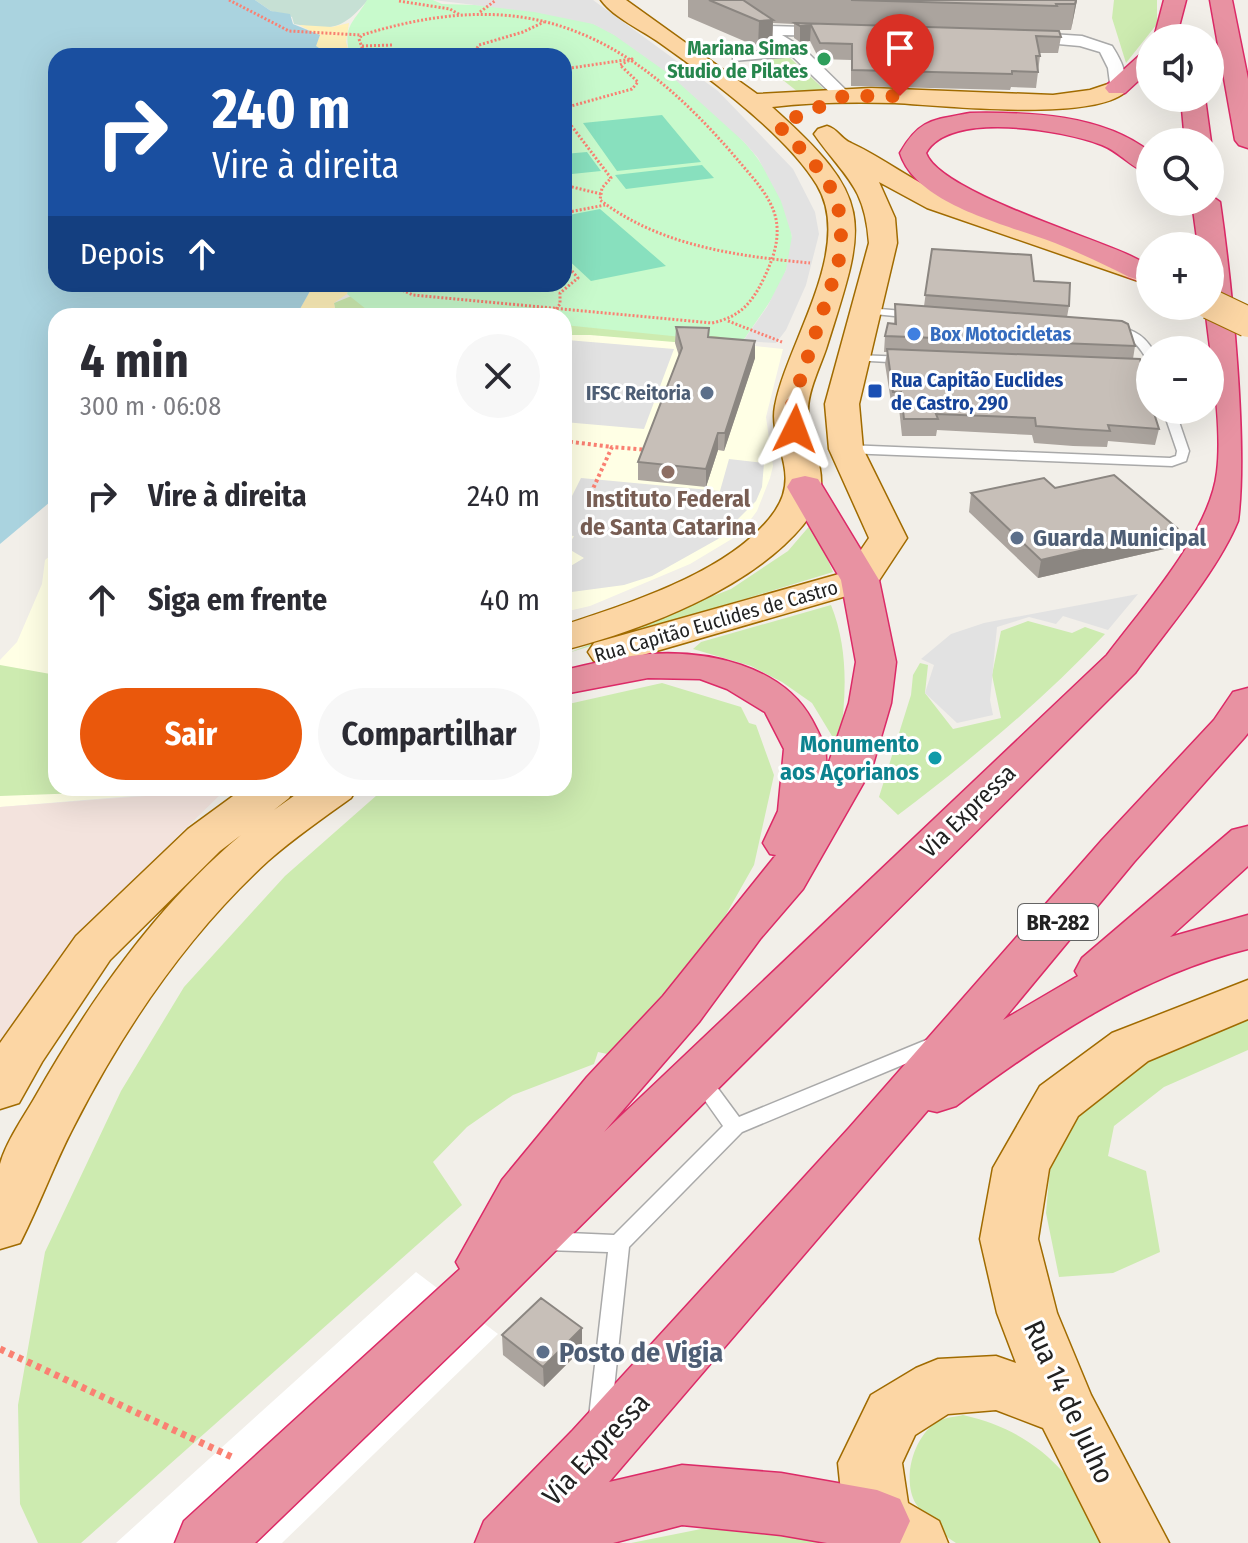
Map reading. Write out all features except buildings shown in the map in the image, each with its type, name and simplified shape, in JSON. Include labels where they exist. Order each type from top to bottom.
[{"type":"highway","points":[[1169,24],[1177,0]]},
{"type":"highway","points":[[1177,0],[1182,24]]},
{"type":"highway","points":[[1221,0],[1248,140]]},
{"type":"highway","points":[[1117,88],[1136,71]]},
{"type":"highway","points":[[1136,155],[1110,138],[1052,123],[1021,120],[980,120],[947,126],[928,133],[917,142],[913,151],[913,162],[922,172],[961,197],[1092,248],[1136,270]]},
{"type":"highway","name":"Via Expressa","points":[[208,1543],[461,1306],[1121,664],[1183,581],[1219,523],[1235,473],[1232,398],[1223,320]]},
{"type":"highway","points":[[461,1306],[522,1196],[606,1091],[681,1009],[743,927],[786,878],[850,768],[870,703],[876,662],[860,580],[805,487]]},
{"type":"highway","points":[[572,680],[648,666],[704,667],[742,680],[782,704],[806,749],[801,811],[743,927]]},
{"type":"highway","name":"Via Expressa","points":[[508,1543],[596,1451],[868,1143],[1118,851],[1229,729],[1248,701]]},
{"type":"highway","points":[[1047,1018],[1248,841]]},
{"type":"highway","points":[[868,1143],[987,1055],[1047,1018],[1144,965],[1248,932]]},
{"type":"highway","points":[[545,1543],[586,1519],[682,1495],[781,1504],[896,1532]]},
{"type":"main road","points":[[612,0],[705,64],[827,134],[899,183],[937,202],[1136,271]]},
{"type":"main road","points":[[639,0],[739,58],[782,109],[838,199],[842,241],[838,265],[791,408],[805,487]]},
{"type":"main road","points":[[782,109],[844,96],[1047,102],[1089,98],[1117,88]]},
{"type":"main road","name":"Rua Capitão Euclides de Castro","points":[[572,663],[860,580],[888,538],[846,449],[842,404],[883,243],[881,218],[863,175],[827,134]]},
{"type":"main road","name":"Rua Capitão Euclides de Castro","points":[[572,635],[624,618],[720,576],[754,554],[790,517],[805,487]]},
{"type":"main road","points":[[0,1089],[24,1048],[93,948],[204,840],[262,796]]},
{"type":"main road","points":[[5,1201],[61,1096],[109,1017],[147,965],[240,861],[279,827],[324,796]]},
{"type":"main road","points":[[93,948],[147,965]]},
{"type":"main road","name":"Rua 14 de Julho","points":[[1136,1543],[1065,1408],[1027,1313],[1009,1239],[1021,1168],[1059,1101],[1130,1047],[1248,998]]},
{"type":"main road","points":[[896,1532],[870,1463],[893,1415],[938,1387],[996,1383],[1065,1408]]},
{"type":"street","points":[[716,0],[769,30],[797,51],[844,96]]},
{"type":"street","points":[[769,30],[850,31]]},
{"type":"street","points":[[1005,36],[1082,41],[1106,49],[1116,68],[1117,88]]},
{"type":"street","points":[[739,58],[797,51]]},
{"type":"lane","points":[[868,311],[932,316]]},
{"type":"lane","points":[[1091,328],[1123,330],[1138,336]]},
{"type":"lane","points":[[856,358],[918,360]]},
{"type":"lane","points":[[1104,367],[1136,368]]},
{"type":"lane","points":[[846,449],[1172,462],[1182,458],[1183,451],[1174,424]]},
{"type":"lane","points":[[572,625],[624,618]]},
{"type":"lane","points":[[596,1451],[619,1244],[735,1127],[967,1029]]},
{"type":"lane","points":[[697,1075],[735,1127]]},
{"type":"lane","points":[[528,1240],[619,1244]]},
{"type":"path","points":[[229,0],[289,31],[360,35],[479,13],[545,22],[587,35],[632,59],[686,104],[757,183],[769,202],[777,224],[772,260],[752,303],[743,313],[727,320],[696,323],[572,311]]},
{"type":"path","points":[[479,13],[496,0]]},
{"type":"path","points":[[399,1],[450,9],[460,15]]},
{"type":"path","points":[[478,48],[484,42],[523,32],[545,22]]},
{"type":"path","points":[[360,35],[362,46],[393,45]]},
{"type":"path","points":[[572,68],[632,59]]},
{"type":"path","points":[[572,106],[635,87],[636,81],[620,65],[632,59]]},
{"type":"path","points":[[572,127],[611,178],[601,194],[600,200],[606,205],[677,241],[772,260],[815,264]]},
{"type":"path","points":[[572,187],[601,194]]},
{"type":"path","points":[[572,211],[606,205]]},
{"type":"path","points":[[406,292],[545,308]]},
{"type":"path","points":[[727,320],[767,336]]},
{"type":"path","points":[[572,442],[648,451],[650,444]]},
{"type":"path","points":[[591,493],[612,447]]},
{"type":"path","points":[[0,1349],[246,1463]]},
{"type":"shaded area","points":[[255,0],[367,1],[343,23],[318,27],[294,24],[292,17],[271,11]]},
{"type":"shaded area","points":[[433,0],[593,0],[718,91],[793,169],[815,212],[819,234],[806,285],[786,330],[776,343],[743,341],[767,307],[786,270],[792,236],[781,201],[758,158],[744,142],[669,74],[593,24],[534,12]]},
{"type":"shaded area","name":"Instituto Federal de Santa Catarina","points":[[572,326],[783,349],[766,417],[773,466],[757,511],[740,534],[690,564],[590,606],[572,610]]},
{"type":"shaded area","points":[[572,340],[674,349],[644,429],[572,423]]},
{"type":"shaded area","points":[[729,459],[764,463],[762,487],[756,501],[718,539],[652,576],[624,585],[572,592],[572,565],[584,558],[572,551],[572,496],[581,478],[720,491]]},
{"type":"shaded area","points":[[48,558],[48,796],[133,796],[0,807],[0,660],[17,642],[42,584]]},
{"type":"shaded area","points":[[1138,594],[1108,630],[1063,616],[1056,624],[1029,617],[997,627],[990,700],[993,715],[957,723],[925,693],[934,665],[921,659],[951,634],[984,623]]},
{"type":"shaded area","points":[[146,796],[219,796],[94,918],[0,1041],[0,807]]},
{"type":"green space","points":[[367,0],[433,0],[442,4],[519,8],[558,14],[611,32],[706,105],[758,159],[780,197],[791,228],[788,266],[768,305],[743,341],[715,336],[682,337],[572,326],[572,308],[365,308],[347,294],[572,292],[572,48],[348,48],[348,31]]},
{"type":"green space","points":[[1114,0],[1157,0],[1157,24],[1136,24],[1136,50],[1126,63],[1112,18]]},
{"type":"green space","points":[[788,56],[827,92],[798,92],[760,62]]},
{"type":"green space","points":[[662,115],[701,162],[617,171],[583,123]]},
{"type":"green space","points":[[587,152],[601,171],[572,174],[572,153]]},
{"type":"green space","points":[[702,165],[714,178],[626,189],[615,175]]},
{"type":"green space","points":[[600,209],[666,266],[591,281],[572,263],[572,214]]},
{"type":"green space","points":[[359,293],[488,308],[335,308],[334,303]]},
{"type":"green space","points":[[572,318],[737,336],[746,348],[572,335]]},
{"type":"green space","points":[[812,523],[833,572],[572,652],[731,589],[788,551]]},
{"type":"green space","points":[[831,605],[843,656],[844,707],[840,742],[835,741],[812,703],[782,682],[751,666],[693,649],[701,642]]},
{"type":"green space","points":[[1028,621],[1072,633],[1085,627],[1105,634],[1005,729],[898,815],[879,797],[911,695],[913,675],[920,663],[928,665],[925,693],[953,729],[1001,718],[992,675],[1001,631]]},
{"type":"green space","points":[[0,665],[48,674],[48,794],[0,796]]},
{"type":"green space","points":[[662,683],[741,707],[749,723],[756,725],[774,775],[754,865],[711,941],[612,1055],[598,1052],[594,1064],[513,1095],[467,1127],[433,1162],[462,1205],[81,1543],[38,1543],[20,1504],[18,1405],[45,1252],[121,1091],[184,987],[285,876],[376,796],[572,796],[572,703]]},
{"type":"green space","points":[[1248,1017],[1248,1050],[1164,1087],[1114,1126],[1108,1156],[1146,1171],[1160,1252],[1113,1273],[1059,1277],[1046,1213],[1051,1156],[1076,1111],[1142,1056]]},
{"type":"green space","points":[[963,1415],[1014,1433],[1053,1461],[1084,1498],[1114,1543],[956,1543],[939,1531],[920,1510],[912,1494],[912,1458],[930,1427],[942,1420]]},
{"type":"green space","points":[[736,1522],[821,1543],[631,1543]]},
{"type":"sand","points":[[349,23],[348,48],[318,48],[315,46],[320,36],[299,25],[332,27]]},
{"type":"sand","points":[[310,292],[348,292],[334,303],[335,308],[300,308]]},
{"type":"water","points":[[0,0],[255,0],[271,11],[290,14],[293,24],[320,35],[316,46],[319,48],[48,48],[48,292],[310,292],[300,308],[48,308],[48,504],[0,544]]},
{"type":"pier","points":[[416,1272],[498,1334],[282,1543],[116,1543]]},
{"type":"place","name":"Mariana Simas Studio de Pilates","points":[[824,59]]},
{"type":"place","name":"Box Motocicletas","points":[[914,334]]},
{"type":"place","name":"Rua Capitão Euclides de Castro, 290","points":[[875,391]]},
{"type":"place","name":"IFSC Reitoria","points":[[707,393]]},
{"type":"place","name":"Instituto Federal de Santa Catarina","points":[[668,472]]},
{"type":"place","name":"Guarda Municipal","points":[[1017,538]]},
{"type":"place","name":"Monumento aos Açorianos","points":[[935,758]]},
{"type":"place","name":"Posto de Vigia","points":[[543,1352]]},
{"type":"route","points":[[795,429],[791,408],[838,265],[842,241],[838,199],[822,172],[778,125],[844,96],[900,96]]}]
